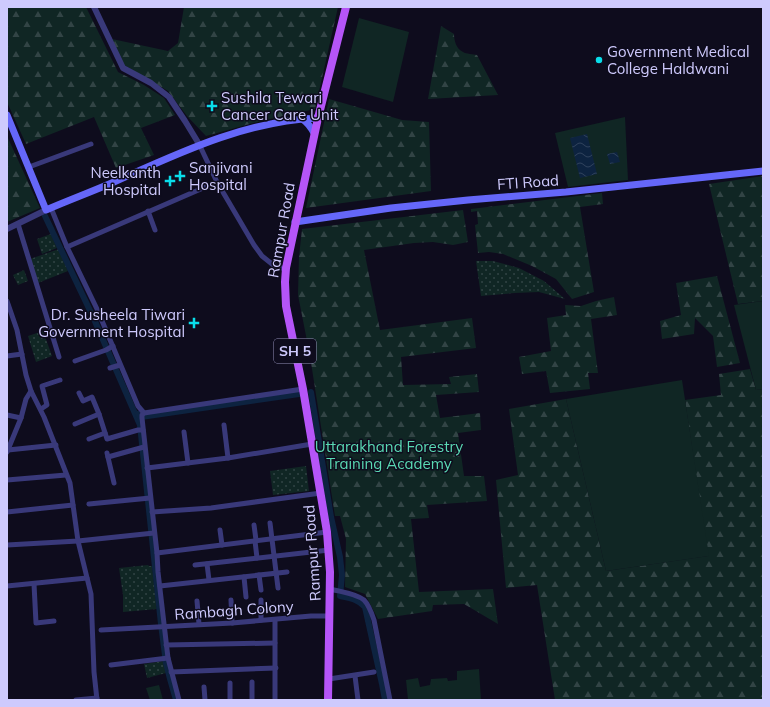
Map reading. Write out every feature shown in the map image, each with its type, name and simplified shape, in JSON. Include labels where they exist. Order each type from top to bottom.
[{"type":"main road","name":"Rampur Road","points":[[328,700],[330,616],[334,590],[321,493],[303,390],[286,306],[285,282],[286,268],[314,133],[346,7]]},
{"type":"main road","points":[[7,115],[49,209],[200,144],[258,126],[301,118],[318,118]]},
{"type":"main road","points":[[301,118],[306,121],[314,133]]},
{"type":"main road","name":"FTI Road","points":[[295,222],[390,208],[566,192],[763,171]]},
{"type":"street","points":[[94,7],[122,68],[151,83],[170,97],[200,144],[217,182],[262,256],[277,268],[286,268]]},
{"type":"street","points":[[29,167],[91,144]]},
{"type":"street","points":[[67,246],[217,182]]},
{"type":"street","points":[[7,229],[49,209],[97,309],[115,367],[143,416],[141,430],[142,448],[147,468],[148,498],[152,512],[153,533],[157,553],[162,627],[166,645],[166,658],[179,700]]},
{"type":"street","points":[[148,211],[155,230]]},
{"type":"street","points":[[18,224],[59,357]]},
{"type":"street","points":[[7,300],[17,330],[26,375],[31,391],[41,409],[70,483],[78,541],[91,594],[94,672],[97,699],[76,700]]},
{"type":"street","points":[[75,361],[109,348]]},
{"type":"street","points":[[7,356],[22,354]]},
{"type":"street","points":[[41,409],[47,405],[42,386],[60,380]]},
{"type":"street","points":[[143,416],[303,390]]},
{"type":"street","points":[[31,391],[26,399],[21,418],[8,448],[56,445]]},
{"type":"street","points":[[79,393],[83,401],[92,397],[107,439],[141,430]]},
{"type":"street","points":[[75,424],[99,414]]},
{"type":"street","points":[[7,415],[21,418]]},
{"type":"street","points":[[224,425],[228,458]]},
{"type":"street","points":[[184,432],[188,463]]},
{"type":"street","points":[[89,439],[105,433]]},
{"type":"street","points":[[147,468],[228,458],[312,444]]},
{"type":"street","points":[[114,483],[108,455],[142,448]]},
{"type":"street","points":[[7,480],[66,475]]},
{"type":"street","points":[[152,512],[211,508],[321,493]]},
{"type":"street","points":[[89,504],[148,498]]},
{"type":"street","points":[[7,512],[73,505]]},
{"type":"street","points":[[270,523],[278,588]]},
{"type":"street","points":[[254,525],[257,558]]},
{"type":"street","points":[[220,530],[222,545]]},
{"type":"street","points":[[157,553],[327,532]]},
{"type":"street","points":[[7,545],[78,541],[153,533]]},
{"type":"street","points":[[195,565],[329,550]]},
{"type":"street","points":[[207,564],[209,580]]},
{"type":"street","points":[[160,586],[287,572]]},
{"type":"street","points":[[259,575],[261,590]]},
{"type":"street","points":[[244,577],[246,597]]},
{"type":"street","points":[[7,586],[87,578]]},
{"type":"street","points":[[34,584],[36,623],[54,621]]},
{"type":"street","points":[[334,590],[355,595],[365,601],[370,609],[374,620],[390,700]]},
{"type":"street","points":[[231,600],[232,623]]},
{"type":"street","points":[[261,600],[261,620]]},
{"type":"street","points":[[197,602],[199,624]]},
{"type":"street","name":"Rambagh Colony","points":[[101,630],[330,616]]},
{"type":"street","points":[[275,620],[275,700]]},
{"type":"street","points":[[166,645],[275,643]]},
{"type":"street","points":[[111,665],[166,658]]},
{"type":"street","points":[[171,672],[276,668]]},
{"type":"street","points":[[329,679],[374,672]]},
{"type":"street","points":[[356,676],[358,700]]},
{"type":"street","points":[[252,682],[252,700]]},
{"type":"street","points":[[230,683],[230,700]]},
{"type":"street","points":[[204,687],[205,700]]},
{"type":"green space","points":[[7,7],[86,7],[118,72],[144,85],[164,98],[175,115],[141,128],[154,155],[116,168],[94,117],[26,144],[7,102]]},
{"type":"green space","points":[[184,7],[338,7],[315,109],[261,121],[206,136],[187,116],[168,91],[124,65],[112,39],[168,51],[178,43]]},
{"type":"green space","points":[[359,18],[409,32],[393,102],[342,87]]},
{"type":"green space","points":[[441,26],[454,34],[456,44],[461,51],[477,55],[498,95],[428,99]]},
{"type":"green space","points":[[329,99],[402,120],[429,122],[431,191],[306,208]]},
{"type":"green space","points":[[625,117],[628,180],[568,187],[555,133]]},
{"type":"green space","points":[[7,136],[40,208],[7,222]]},
{"type":"green space","points":[[763,176],[763,301],[738,304],[709,184]]},
{"type":"green space","points":[[602,193],[603,204],[580,207],[594,292],[572,299],[556,279],[532,266],[503,254],[489,252],[478,253],[475,225],[478,224],[477,211],[471,212],[471,209]]},
{"type":"green space","name":"Uttarakhand Forestry Training Academy","points":[[463,210],[468,242],[453,245],[433,242],[414,243],[364,250],[380,330],[472,318],[476,348],[401,357],[403,385],[451,384],[449,377],[477,374],[479,392],[436,395],[440,418],[480,413],[481,430],[458,433],[464,476],[484,476],[487,501],[427,505],[429,518],[411,519],[419,592],[493,589],[498,624],[464,604],[433,605],[432,611],[378,619],[365,594],[345,587],[346,539],[340,516],[335,516],[310,356],[298,295],[299,257],[302,229]]},
{"type":"green space","points":[[51,234],[57,248],[42,254],[37,239]]},
{"type":"green space","points":[[59,249],[68,271],[38,283],[30,259]]},
{"type":"green space","points":[[476,261],[493,261],[519,268],[544,281],[565,299],[539,292],[481,296]]},
{"type":"green space","points":[[24,270],[28,281],[18,285],[13,275]]},
{"type":"green space","points":[[717,276],[740,363],[717,367],[713,336],[695,318],[694,334],[662,339],[660,321],[681,315],[676,283]]},
{"type":"green space","points":[[614,297],[617,315],[591,319],[598,373],[588,373],[590,389],[550,393],[546,371],[522,374],[519,357],[551,351],[547,318],[566,315],[565,305],[581,306]]},
{"type":"green space","points":[[763,301],[763,389],[756,390],[734,305]]},
{"type":"green space","points":[[43,331],[52,356],[36,362],[28,336]]},
{"type":"green space","points":[[750,369],[756,390],[763,389],[763,700],[555,700],[537,585],[506,588],[496,480],[518,475],[509,409],[566,399],[606,571],[708,556],[685,400],[721,395],[719,374]]},
{"type":"green space","points":[[682,380],[709,556],[606,571],[566,399]]},
{"type":"green space","points":[[306,466],[309,491],[273,495],[270,471]]},
{"type":"green space","points":[[148,565],[152,566],[157,609],[123,612],[123,595],[119,568]]},
{"type":"green space","points":[[164,661],[166,673],[147,678],[144,664]]},
{"type":"green space","points":[[479,669],[481,700],[408,700],[406,680],[418,678],[420,687],[430,685],[431,679],[447,678],[448,681],[457,680],[457,671]]},
{"type":"green space","points":[[159,685],[163,700],[150,700],[146,688]]},
{"type":"water","points":[[587,134],[597,174],[580,178],[570,138]]},
{"type":"water","points":[[617,152],[620,162],[610,164],[607,154]]},
{"type":"waterway","points":[[45,216],[94,319],[140,425],[166,663],[176,700]]},
{"type":"waterway","points":[[311,392],[331,517],[340,557],[342,575],[340,596],[357,601],[365,607],[385,700]]},
{"type":"waterway","points":[[138,414],[141,417],[299,394]]},
{"type":"place","name":"Government Medical College Haldwani","points":[[599,60]]},
{"type":"place","name":"Sushila Tewari Cancer Care Unit","points":[[212,106]]},
{"type":"place","name":"Sanjivani Hospital","points":[[180,176]]},
{"type":"place","name":"Neelkanth Hospital","points":[[170,181]]},
{"type":"place","name":"Dr. Susheela Tiwari Government Hospital","points":[[194,323]]}]
